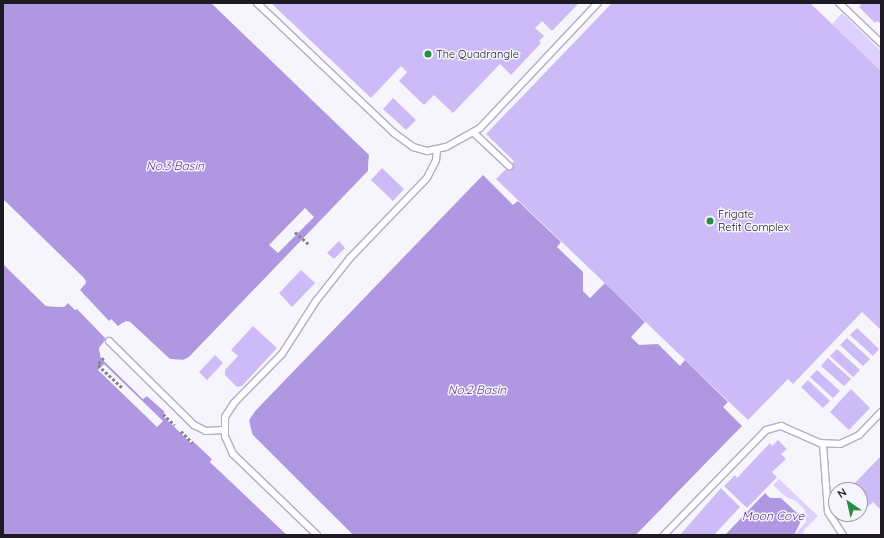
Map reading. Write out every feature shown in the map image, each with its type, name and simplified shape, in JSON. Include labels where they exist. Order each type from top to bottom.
[{"type":"lane","points":[[257,3],[404,141],[419,149],[437,150],[473,132],[598,3]]},
{"type":"lane","points":[[839,3],[881,43]]},
{"type":"lane","points":[[473,132],[509,166]]},
{"type":"lane","points":[[317,535],[237,458],[231,449],[224,430],[228,411],[282,354],[334,277],[427,178],[436,160],[437,150]]},
{"type":"lane","points":[[109,342],[194,425],[206,431],[224,430]]},
{"type":"lane","points":[[664,535],[766,430],[781,426],[823,444],[840,444],[850,441],[881,412]]},
{"type":"lane","points":[[823,444],[828,512],[843,535]]},
{"type":"path","points":[[295,232],[310,245]]},
{"type":"path","points":[[104,358],[98,365],[123,388]]},
{"type":"path","points":[[163,414],[175,425]]},
{"type":"path","points":[[181,431],[193,443]]},
{"type":"shaded area","points":[[842,13],[881,51],[881,71],[832,24]]},
{"type":"shaded area","points":[[779,479],[818,516],[804,530],[803,535],[794,535],[806,522],[805,510],[796,501],[786,497],[773,485]]},
{"type":"water","name":"No.3 Basin","points":[[3,3],[211,3],[369,155],[368,171],[186,360],[170,359],[130,322],[122,323],[99,348],[101,358],[143,399],[147,396],[165,412],[163,415],[192,444],[194,442],[213,460],[210,462],[287,535],[3,535],[3,264],[46,306],[64,307],[86,281],[3,199]]},
{"type":"water","name":"No.2 Basin","points":[[483,175],[513,205],[518,201],[561,242],[557,247],[583,272],[583,291],[590,298],[605,283],[645,322],[631,337],[639,345],[658,344],[680,366],[685,360],[728,402],[723,407],[742,426],[636,535],[353,535],[250,432],[249,420],[255,411]]},
{"type":"water","name":"Moon Cove","points":[[765,493],[770,498],[781,498],[800,516],[800,523],[794,535],[725,535]]},
{"type":"pier","points":[[369,155],[372,162],[369,172],[187,361],[181,361],[191,356],[368,171]]},
{"type":"pier","points":[[3,199],[84,278],[86,283],[80,290],[109,321],[111,319],[118,326],[126,321],[130,322],[170,359],[181,361],[169,361],[126,323],[101,348],[102,357],[143,397],[148,395],[166,411],[165,415],[214,458],[213,462],[289,535],[287,535],[210,462],[212,459],[194,442],[192,444],[162,415],[165,412],[147,396],[143,399],[101,358],[99,348],[106,339],[77,309],[75,310],[68,303],[64,307],[46,306],[3,264],[47,304],[63,305],[84,283]]},
{"type":"pier","points":[[305,208],[314,217],[278,253],[269,245]]},
{"type":"pier","points":[[437,219],[438,220],[255,411],[249,420],[253,437],[353,535],[350,535],[251,439],[246,428],[247,420],[253,409]]},
{"type":"pier","points":[[104,364],[163,421],[157,427],[98,370]]},
{"type":"pier","points":[[742,426],[639,535],[636,535]]},
{"type":"building","name":"The Quadrangle","points":[[271,3],[579,3],[552,31],[542,21],[535,28],[544,36],[539,41],[541,43],[511,75],[500,64],[453,113],[434,95],[424,105],[399,81],[407,72],[401,66],[371,98]]},
{"type":"building","name":"Frigate Refit Complex","points":[[612,3],[810,3],[881,71],[881,330],[862,312],[793,384],[788,379],[748,420],[496,179],[514,161],[486,134]]},
{"type":"building","points":[[858,3],[881,3],[881,24],[877,21],[875,23],[859,7],[861,5]]},
{"type":"building","points":[[393,98],[416,120],[406,130],[383,109]]},
{"type":"building","points":[[382,168],[404,189],[393,201],[371,180]]},
{"type":"building","points":[[339,241],[345,248],[334,259],[327,253]]},
{"type":"building","points":[[301,270],[315,283],[292,307],[279,293]]},
{"type":"building","points":[[253,326],[277,348],[242,386],[237,387],[225,375],[225,370],[238,356],[231,350]]},
{"type":"building","points":[[857,328],[879,349],[873,356],[850,335]]},
{"type":"building","points":[[847,338],[870,359],[863,366],[840,345]]},
{"type":"building","points":[[837,349],[860,370],[853,377],[830,356]]},
{"type":"building","points":[[215,355],[223,363],[207,380],[199,372]]},
{"type":"building","points":[[828,358],[851,379],[844,386],[821,366]]},
{"type":"building","points":[[817,370],[840,391],[833,398],[810,377]]},
{"type":"building","points":[[808,380],[830,401],[823,408],[801,387]]},
{"type":"building","points":[[851,389],[870,408],[849,430],[830,412]]},
{"type":"building","points":[[778,440],[787,449],[781,454],[786,459],[772,472],[777,477],[747,508],[724,486],[735,475],[737,478],[770,443],[772,446]]},
{"type":"building","points":[[881,456],[881,510],[873,502],[868,506],[868,482],[856,482]]},
{"type":"building","points":[[721,488],[740,507],[714,535],[680,535]]},
{"type":"place","name":"The Quadrangle","points":[[428,54]]},
{"type":"place","name":"Frigate Refit Complex","points":[[710,221]]}]
